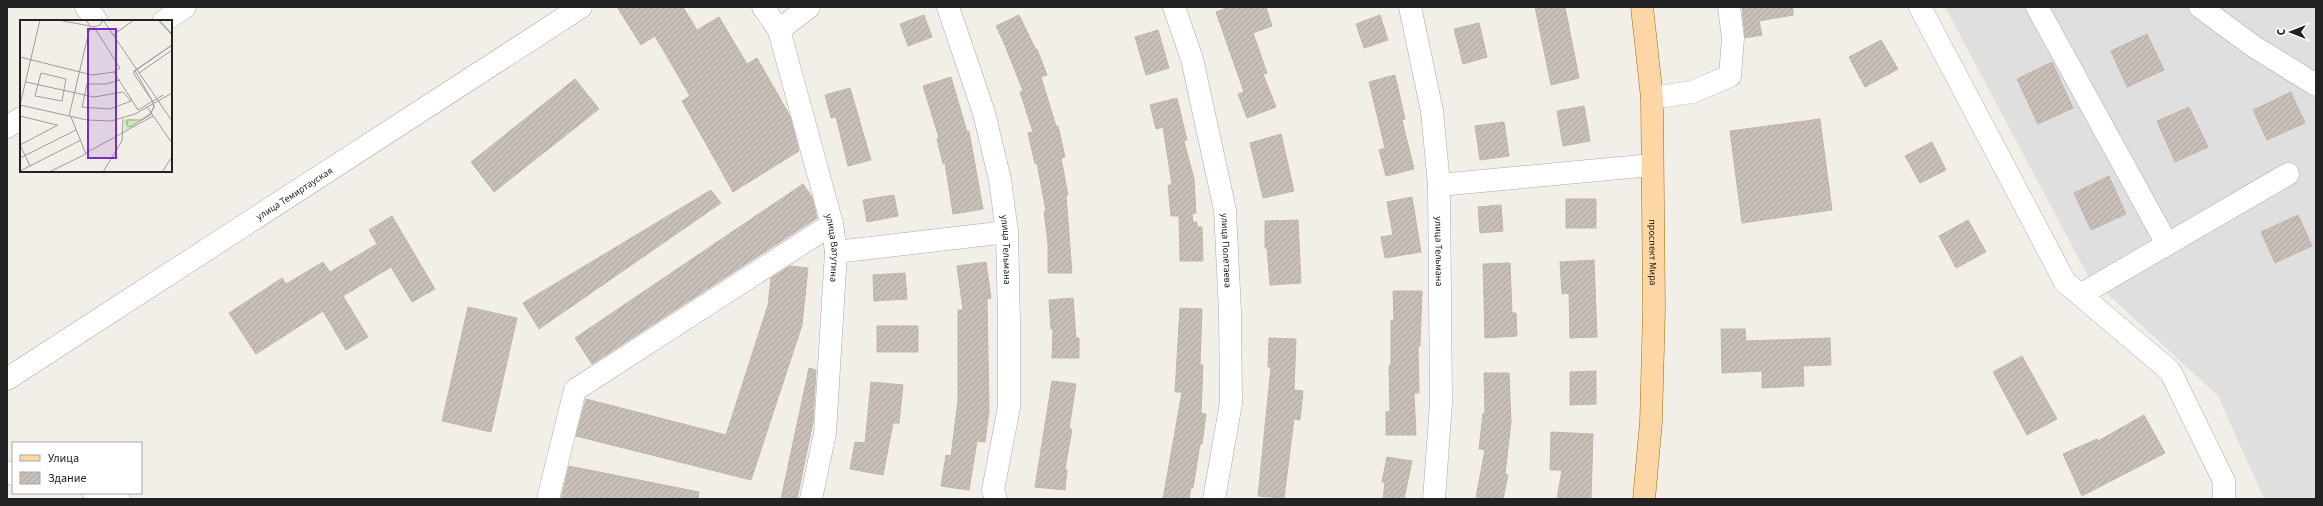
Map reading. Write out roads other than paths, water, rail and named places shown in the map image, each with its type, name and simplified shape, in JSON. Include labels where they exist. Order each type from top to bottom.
[{"type":"main road","name":"проспект Мира","points":[[1642,7],[1652,98],[1654,309],[1651,422],[1644,499]]},
{"type":"street","points":[[86,7],[95,20]]},
{"type":"street","points":[[166,20],[185,7]]},
{"type":"street","name":"улица Темиртауская","points":[[7,379],[581,7]]},
{"type":"street","name":"улица Ватутина","points":[[763,7],[779,30],[832,224],[836,252],[825,433],[811,499]]},
{"type":"street","points":[[779,30],[809,7]]},
{"type":"street","name":"улица Тельмана","points":[[948,7],[984,113],[1000,180],[1007,232],[1009,322],[1008,407],[993,490],[996,499]]},
{"type":"street","name":"улица Полетаева","points":[[1174,7],[1192,59],[1225,210],[1230,312],[1231,403],[1214,499]]},
{"type":"street","name":"улица Тельмана","points":[[1410,7],[1432,111],[1439,184],[1441,403],[1434,499]]},
{"type":"street","points":[[1652,98],[1692,92],[1730,76],[1733,38],[1729,7]]},
{"type":"street","points":[[1920,7],[2065,282],[2170,371],[2224,482],[2224,499]]},
{"type":"street","points":[[2037,7],[2167,244]]},
{"type":"street","points":[[2200,7],[2253,46],[2316,85]]},
{"type":"street","points":[[7,127],[20,119]]},
{"type":"street","points":[[1439,184],[1652,165]]},
{"type":"street","points":[[2080,295],[2288,174]]},
{"type":"street","points":[[548,499],[575,390],[832,224]]},
{"type":"street","points":[[836,252],[1007,232]]},
{"type":"street","points":[[98,494],[119,499]]}]
